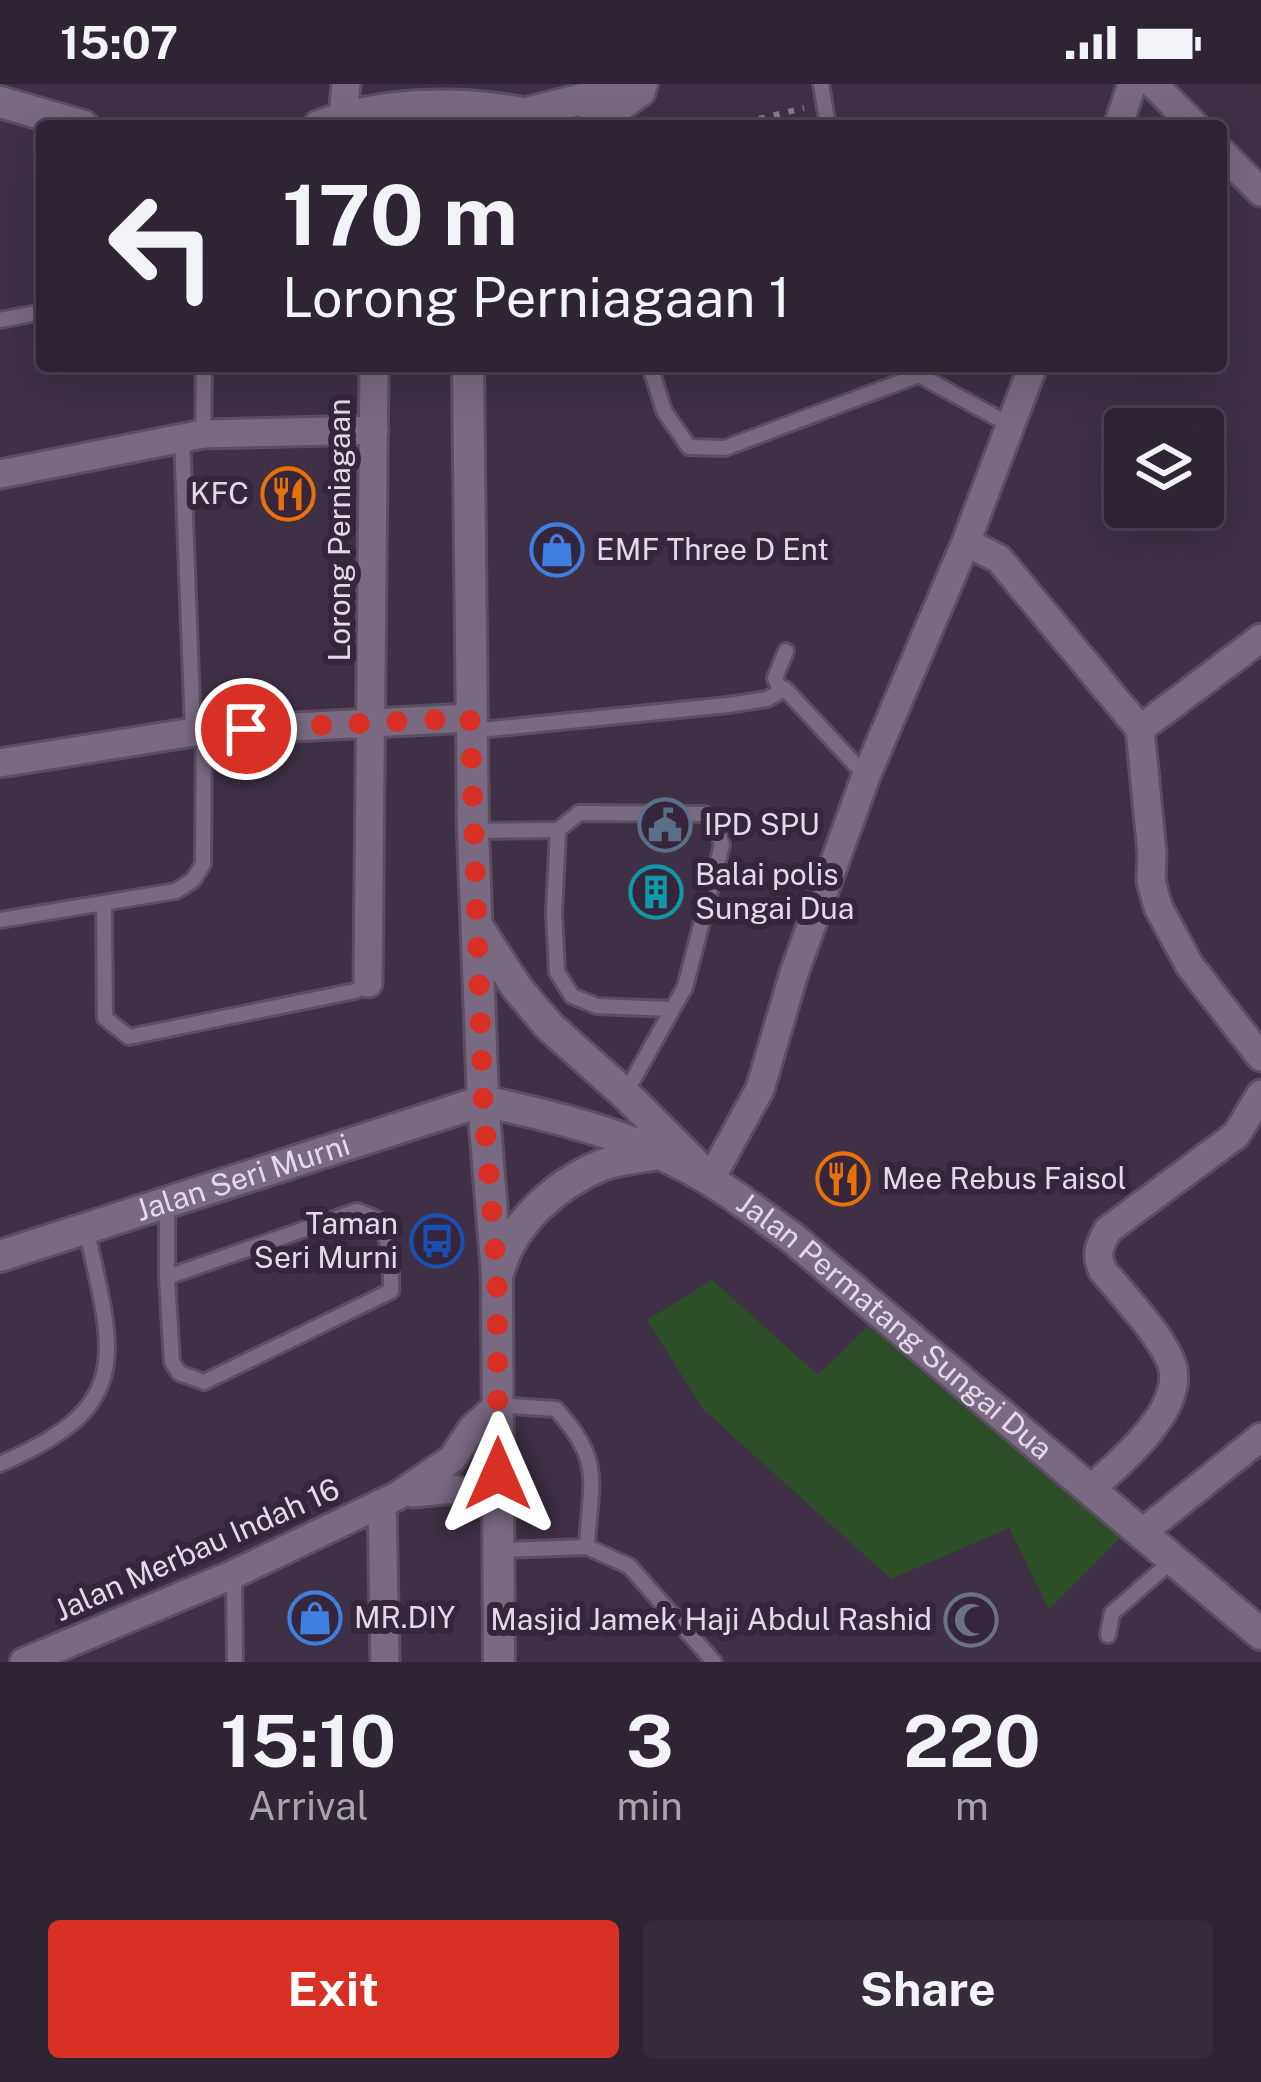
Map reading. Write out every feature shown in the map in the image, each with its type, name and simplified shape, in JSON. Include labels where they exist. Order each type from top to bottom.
[{"type":"main road","points":[[379,120],[475,118],[646,84]]},
{"type":"main road","points":[[600,120],[646,84]]},
{"type":"main road","points":[[0,102],[62,120]]},
{"type":"main road","points":[[468,372],[473,831],[483,1101],[497,1275],[499,1662]]},
{"type":"main road","points":[[477,926],[517,988],[549,1026],[626,1094],[710,1180]]},
{"type":"main road","name":"Jalan Permatang Sungai Dua","points":[[483,1101],[571,1120],[710,1180],[790,1236],[1261,1634]]},
{"type":"main road","name":"Jalan Seri Murni","points":[[0,1256],[483,1101]]},
{"type":"main road","points":[[497,1275],[517,1227],[547,1200],[603,1165],[658,1154]]},
{"type":"street","points":[[331,120],[346,84]]},
{"type":"street","points":[[1120,120],[1132,84]]},
{"type":"street","points":[[1154,84],[1189,120]]},
{"type":"street","points":[[1227,158],[1261,192]]},
{"type":"street","name":"Lorong Perniagaan","points":[[368,982],[374,372]]},
{"type":"street","points":[[710,1180],[760,1089],[794,973],[866,776],[966,542],[1031,372]]},
{"type":"street","points":[[0,475],[193,436],[374,430]]},
{"type":"street","points":[[966,542],[999,559],[1140,729],[1151,881],[1158,907],[1190,966],[1261,1057]]},
{"type":"street","points":[[1140,729],[1261,638]]},
{"type":"street","points":[[0,763],[199,732],[373,721],[470,725]]},
{"type":"street","points":[[1092,1488],[1144,1438],[1162,1412],[1174,1372],[1166,1353],[1103,1271],[1097,1258],[1099,1245],[1108,1230],[1236,1135],[1261,1094]]},
{"type":"street","name":"Jalan Merbau Indah 16","points":[[24,1662],[234,1574],[389,1500],[452,1459],[472,1429],[498,1405]]},
{"type":"street","points":[[1143,1532],[1261,1437]]},
{"type":"street","name":"Jalan Merbau Indah 16","points":[[389,1500],[453,1489],[498,1508]]},
{"type":"street","points":[[385,1662],[389,1500]]},
{"type":"lane","points":[[820,84],[827,120]]},
{"type":"lane","points":[[0,320],[36,313]]},
{"type":"lane","points":[[0,920],[176,891],[193,880],[203,864],[193,436],[203,372]]},
{"type":"lane","points":[[652,372],[664,411],[688,447],[724,448],[912,372]]},
{"type":"lane","points":[[920,372],[1010,425]]},
{"type":"lane","points":[[780,689],[776,678],[786,651]]},
{"type":"lane","points":[[470,725],[728,705],[767,699],[780,689]]},
{"type":"lane","points":[[780,689],[788,691],[866,776]]},
{"type":"lane","points":[[473,831],[558,830],[579,813],[704,814],[716,826],[722,844],[685,987],[626,1094]]},
{"type":"lane","points":[[558,830],[557,972],[572,996],[597,1006],[671,1009]]},
{"type":"lane","points":[[104,904],[105,1018],[129,1037],[356,991],[368,982]]},
{"type":"lane","points":[[167,1203],[167,1276],[172,1362],[178,1372],[204,1382],[392,1291],[391,1252],[380,1220],[357,1211],[167,1276]]},
{"type":"lane","points":[[0,1464],[46,1444],[76,1423],[97,1397],[105,1372],[106,1337],[86,1228]]},
{"type":"lane","points":[[498,1405],[556,1409],[581,1436],[591,1459],[586,1547]]},
{"type":"lane","points":[[498,1550],[586,1547],[629,1566],[715,1662]]},
{"type":"lane","points":[[1108,1635],[1112,1613],[1174,1559]]},
{"type":"lane","points":[[234,1574],[235,1662]]},
{"type":"path","points":[[755,120],[825,103]]},
{"type":"green space","points":[[712,1280],[818,1375],[868,1326],[1120,1538],[1049,1609],[1009,1528],[891,1579],[703,1409],[647,1320]]},
{"type":"place","name":"KFC","points":[[288,494]]},
{"type":"place","name":"EMF Three D Ent","points":[[557,550]]},
{"type":"place","name":"IPD SPU","points":[[665,825]]},
{"type":"place","name":"Balai polis Sungai Dua","points":[[656,892]]},
{"type":"place","name":"Mee Rebus Faisol","points":[[843,1179]]},
{"type":"place","name":"Taman Seri Murni","points":[[437,1241]]},
{"type":"place","name":"MR.DIY","points":[[315,1618]]},
{"type":"place","name":"Masjid Jamek Haji Abdul Rashid","points":[[971,1620]]},
{"type":"route","points":[[246,729],[470,718],[483,1101],[497,1275],[498,1474]]}]
